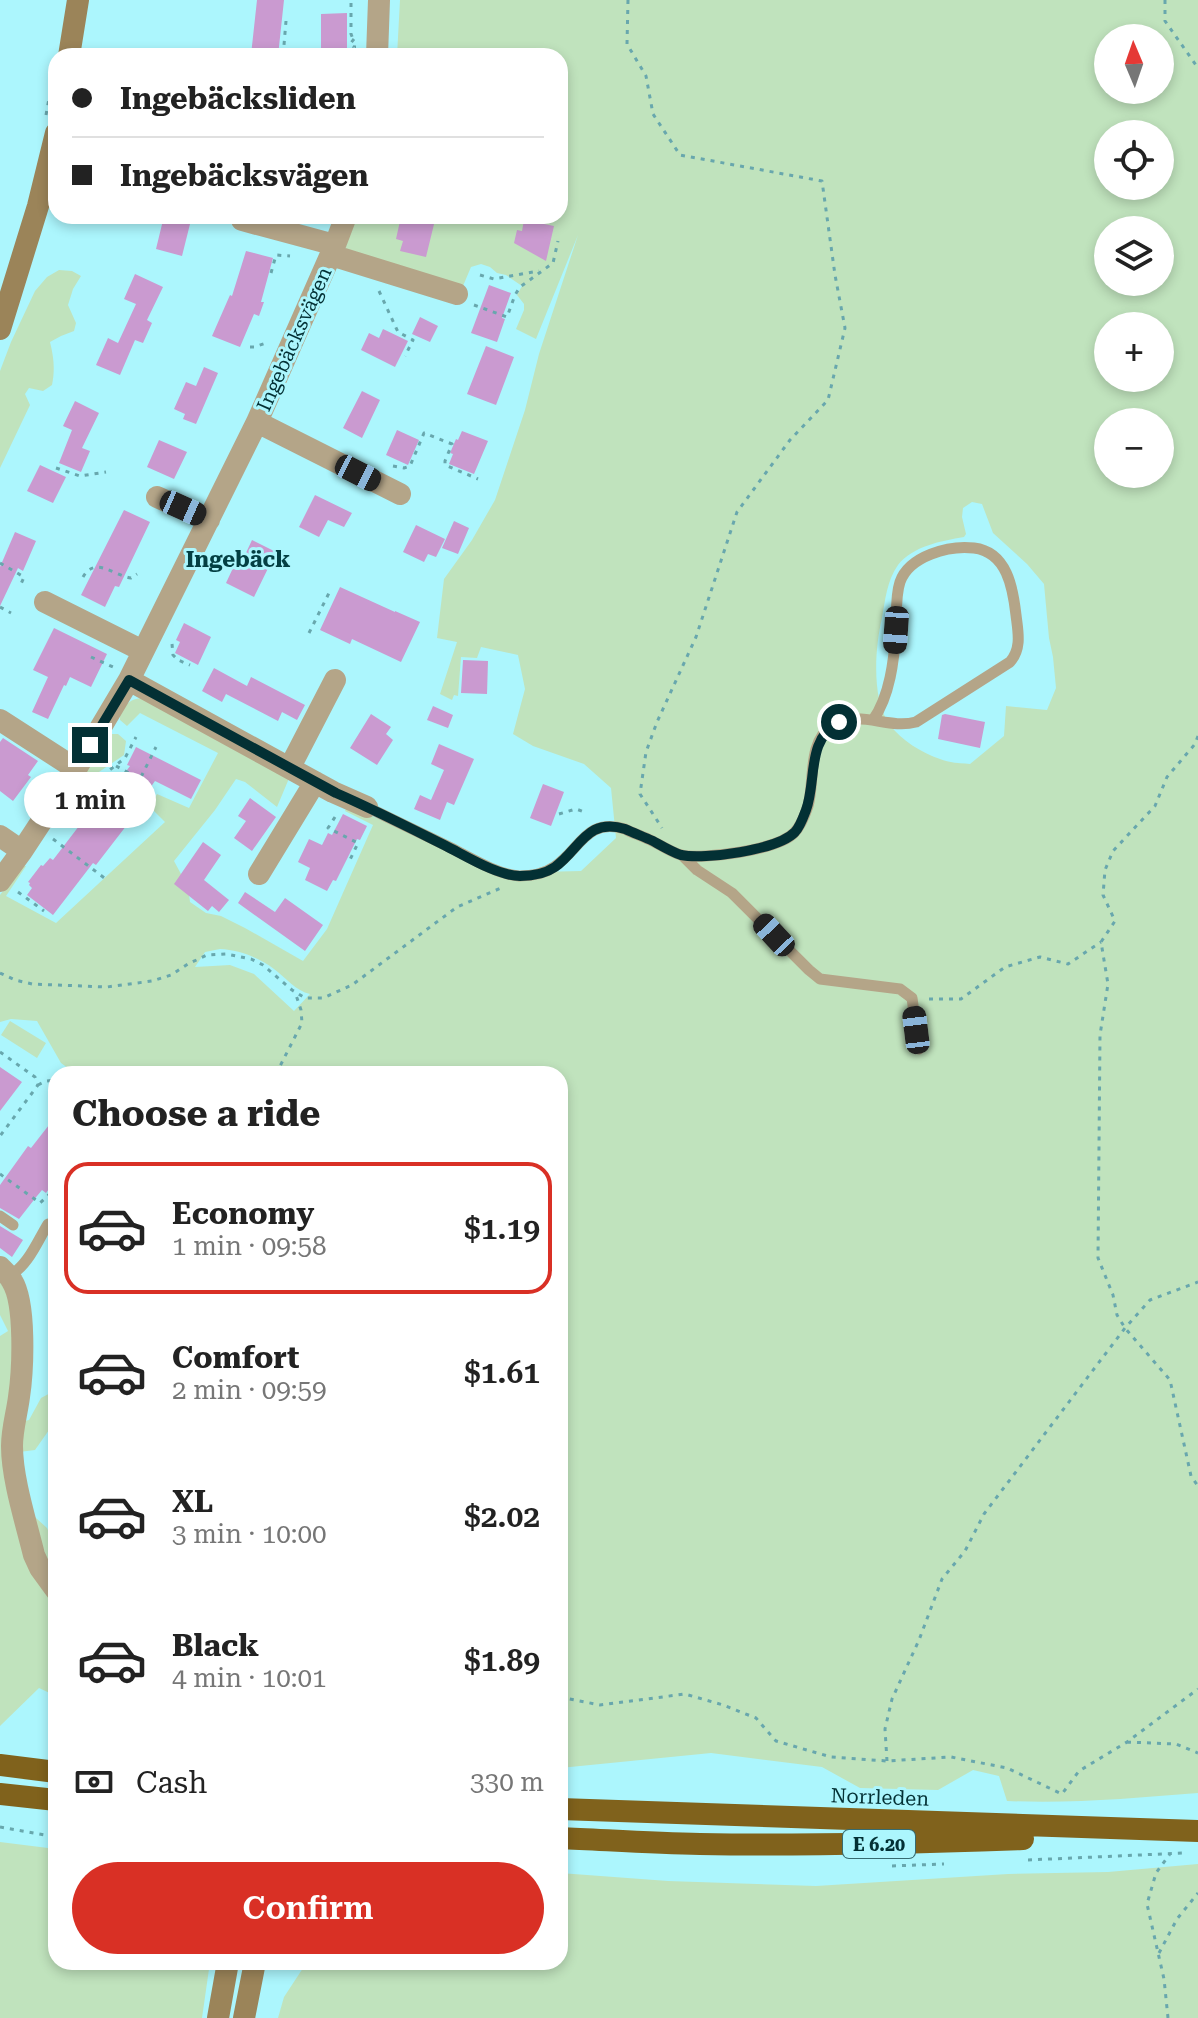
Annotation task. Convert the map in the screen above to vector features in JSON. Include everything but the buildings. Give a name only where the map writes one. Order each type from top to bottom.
[{"type":"highway","points":[[0,1765],[48,1771]]},
{"type":"highway","points":[[0,1794],[48,1799]]},
{"type":"highway","name":"Norrleden","points":[[568,1809],[1198,1831]]},
{"type":"highway","name":"Norrleden","points":[[568,1838],[697,1844],[892,1844],[1198,1831]]},
{"type":"main road","points":[[70,48],[78,0]]},
{"type":"main road","points":[[0,329],[48,165]]},
{"type":"main road","points":[[218,2018],[227,1970]]},
{"type":"main road","points":[[244,2018],[254,1970]]},
{"type":"street","points":[[377,48],[379,0]]},
{"type":"street","name":"Ingebäcksvägen","points":[[254,224],[461,298]]},
{"type":"street","name":"Ingebäcksvägen","points":[[8,886],[22,851],[129,680],[257,422],[343,224]]},
{"type":"street","name":"Ingebäcksvägen","points":[[257,422],[400,494]]},
{"type":"street","points":[[157,497],[209,520]]},
{"type":"street","points":[[45,602],[148,642]]},
{"type":"street","points":[[129,680],[315,782],[367,807]]},
{"type":"street","points":[[290,767],[335,680]]},
{"type":"street","points":[[0,720],[76,769]]},
{"type":"street","points":[[259,874],[315,782]]},
{"type":"street","points":[[0,836],[22,851]]},
{"type":"street","points":[[5,1272],[17,1292],[22,1336],[21,1374],[12,1436],[13,1458],[34,1555],[48,1579]]},
{"type":"lane","points":[[682,855],[730,853],[760,849],[781,842],[794,833],[807,808],[813,764],[825,732],[839,722],[855,717],[873,720],[907,725],[1010,662],[1017,650],[1018,639],[1013,589],[997,560],[982,549],[956,548],[929,555],[901,579],[891,669],[884,698],[873,720]]},
{"type":"lane","points":[[367,807],[493,868],[519,876],[540,874],[552,869],[586,835],[604,826],[625,829],[682,855],[697,870],[732,893],[820,979],[900,989],[907,993],[912,998],[919,1049]]},
{"type":"lane","points":[[0,1216],[13,1225]]},
{"type":"lane","points":[[5,1272],[15,1273],[25,1263],[48,1224]]},
{"type":"path","points":[[628,0],[627,44],[646,76],[653,114],[680,155],[822,181],[845,328],[828,400],[790,440],[737,512],[696,637],[646,752],[640,794],[670,840],[664,847]]},
{"type":"path","points":[[1165,0],[1165,21],[1198,68]]},
{"type":"path","points":[[351,3],[351,34],[358,43],[354,48]]},
{"type":"path","points":[[286,21],[284,45],[288,47]]},
{"type":"path","points":[[461,298],[507,317],[520,287],[553,263],[558,241]]},
{"type":"path","points":[[271,273],[276,255],[293,255],[297,250]]},
{"type":"path","points":[[480,275],[494,279],[542,271]]},
{"type":"path","points":[[378,288],[398,332],[413,340],[405,356]]},
{"type":"path","points":[[393,466],[410,466],[424,433],[452,444],[445,465],[478,479]]},
{"type":"path","points":[[56,468],[80,476],[106,472]]},
{"type":"path","points":[[0,563],[24,577],[21,584]]},
{"type":"path","points":[[83,577],[87,571],[100,566],[125,577],[131,578],[137,574]]},
{"type":"path","points":[[309,633],[330,591]]},
{"type":"path","points":[[0,607],[11,613]]},
{"type":"path","points":[[148,642],[172,641],[173,655],[190,665]]},
{"type":"path","points":[[912,998],[961,999],[1005,967],[1040,957],[1068,964],[1101,942],[1115,921],[1103,895],[1105,870],[1113,851],[1155,806],[1167,777],[1195,744],[1198,736]]},
{"type":"path","points":[[68,819],[97,780],[125,758],[136,737]]},
{"type":"path","points":[[116,766],[140,779],[156,747]]},
{"type":"path","points":[[559,814],[576,809],[587,813]]},
{"type":"path","points":[[335,817],[328,828],[358,843],[348,864]]},
{"type":"path","points":[[47,847],[59,830]]},
{"type":"path","points":[[53,839],[107,880]]},
{"type":"path","points":[[0,973],[32,984],[107,987],[152,981],[171,975],[207,955],[226,954],[263,965],[305,998],[323,998],[352,985],[457,907],[519,880],[519,876]]},
{"type":"path","points":[[8,886],[44,911]]},
{"type":"path","points":[[1101,942],[1108,984],[1100,1035],[1098,1258],[1113,1295],[1117,1315],[1170,1380],[1191,1476],[1198,1486]]},
{"type":"path","points":[[280,1066],[302,1023],[295,992]]},
{"type":"path","points":[[0,1052],[35,1077],[38,1085]]},
{"type":"path","points":[[0,1136],[38,1085],[48,1081]]},
{"type":"path","points":[[0,1174],[40,1203],[48,1196]]},
{"type":"path","points":[[887,1761],[885,1729],[892,1699],[942,1579],[965,1551],[984,1514],[1125,1328],[1150,1300],[1198,1282]]},
{"type":"path","points":[[568,1699],[600,1705],[685,1694],[756,1718],[776,1741],[831,1757],[887,1761],[951,1757],[1007,1768],[1062,1794],[1079,1771],[1127,1742],[1198,1689]]},
{"type":"path","points":[[1127,1742],[1176,1744],[1198,1753]]},
{"type":"path","points":[[0,1827],[48,1836]]},
{"type":"path","points":[[1168,2018],[1164,1979],[1147,1904],[1156,1873],[1170,1854]]},
{"type":"path","points":[[1158,1954],[1177,1919],[1198,1893]]},
{"type":"green space","points":[[400,0],[1198,0],[1198,1793],[1079,1801],[1007,1801],[999,1776],[973,1770],[938,1790],[860,1788],[822,1767],[711,1753],[568,1767],[568,1066],[65,1066],[37,1021],[11,1019],[0,1022],[0,895],[22,866],[26,866],[6,896],[56,923],[165,822],[150,807],[157,794],[189,808],[218,753],[140,713],[127,726],[120,720],[120,713],[135,699],[143,698],[290,776],[277,807],[245,782],[236,779],[174,861],[188,887],[190,902],[206,913],[221,916],[245,928],[303,961],[327,929],[373,825],[345,811],[347,807],[384,821],[493,873],[581,871],[616,838],[611,788],[584,764],[533,746],[513,734],[525,689],[518,655],[481,647],[477,658],[461,657],[458,696],[454,695],[452,700],[440,694],[457,642],[437,638],[444,579],[495,500],[578,235],[536,339],[516,329],[524,310],[524,304],[517,295],[522,286],[481,264],[471,267],[463,286],[345,250],[352,224],[568,224],[568,48],[397,48]],"holes":[[[972,502],[982,504],[993,533],[1044,584],[1056,688],[1047,710],[1006,706],[1004,736],[970,764],[933,756],[912,745],[890,725],[877,688],[876,658],[887,591],[894,571],[904,559],[919,549],[964,537],[963,508]],[[220,949],[261,961],[310,994],[294,1011],[254,974],[230,965],[195,967],[205,952]]]},
{"type":"green space","points":[[59,270],[72,271],[81,276],[68,305],[76,323],[74,331],[50,342],[54,364],[52,385],[43,391],[29,388],[25,394],[30,405],[0,468],[0,371],[35,291],[47,277]]},
{"type":"green space","points":[[118,734],[126,741],[124,755],[96,774],[83,793],[77,795],[72,790],[105,737]]},
{"type":"green space","points":[[10,1021],[46,1043],[37,1058],[1,1035]]},
{"type":"green space","points":[[0,1282],[8,1295],[18,1333],[8,1425],[29,1420],[41,1398],[48,1394],[48,1431],[35,1450],[11,1453],[24,1507],[48,1530],[48,1692],[39,1688],[0,1726],[0,1336],[8,1331],[0,1315]]},
{"type":"green space","points":[[0,1842],[48,1848],[48,1970],[209,1970],[202,2018],[0,2018]]},
{"type":"green space","points":[[1198,1864],[1198,2018],[278,2018],[284,1997],[302,1970],[568,1970],[568,1874],[668,1881],[816,1886],[1008,1874],[1108,1872]]},
{"type":"district","name":"Ingebäck","points":[[238,559]]},
{"type":"route","points":[[90,745],[129,680],[336,793],[493,868],[519,876],[540,874],[552,869],[586,835],[604,826],[625,829],[682,855],[743,852],[781,842],[794,833],[802,821],[811,792],[813,764],[819,742],[828,729],[839,722]]}]
